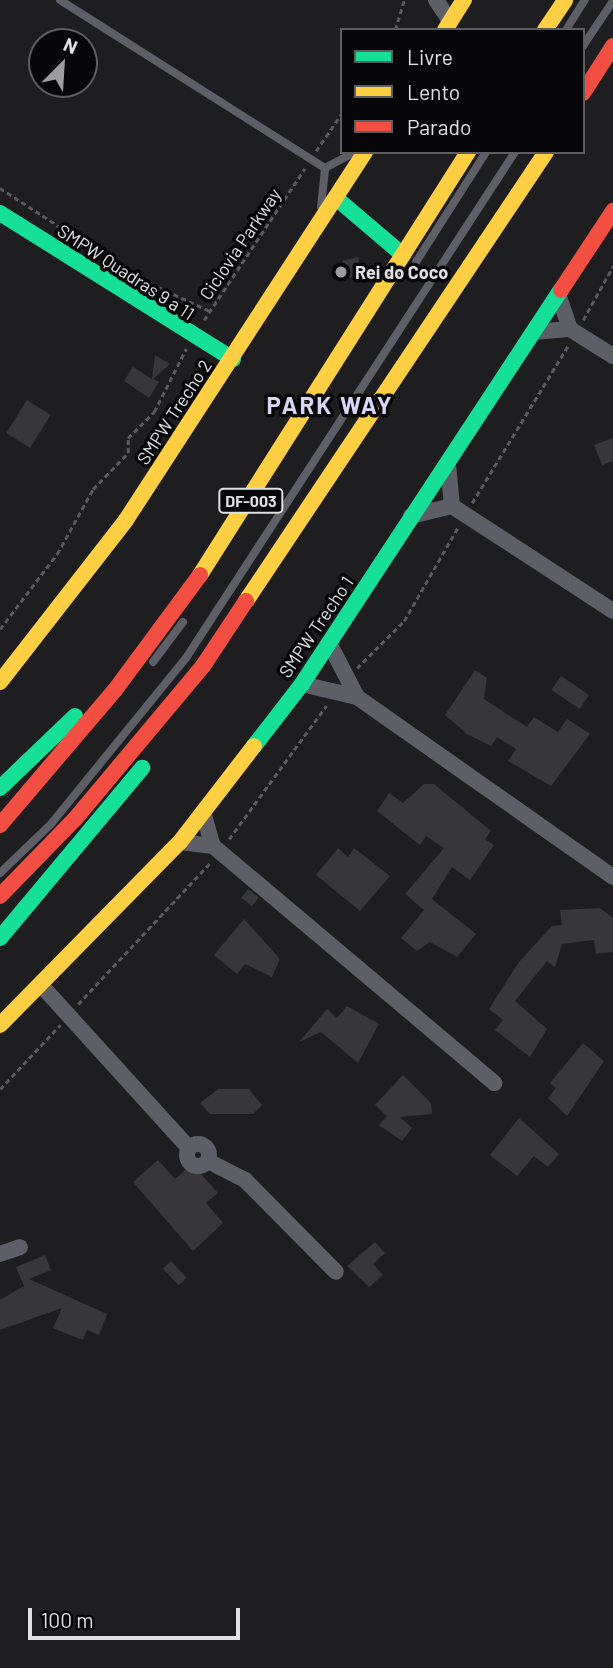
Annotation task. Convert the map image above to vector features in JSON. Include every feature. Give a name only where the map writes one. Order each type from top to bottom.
[{"type":"main road","points":[[447,25],[464,0]]},
{"type":"main road","points":[[546,28],[565,0]]},
{"type":"main road","points":[[585,90],[613,46]]},
{"type":"main road","name":"SMPW Trecho 2","points":[[0,682],[126,520],[364,154]]},
{"type":"main road","name":"DF-003","points":[[0,825],[115,690],[229,537],[467,154]]},
{"type":"main road","name":"DF-003","points":[[0,896],[75,819],[203,666],[545,154]]},
{"type":"main road","points":[[336,198],[403,255]]},
{"type":"main road","name":"SMPW Quadras 9 a 11","points":[[0,213],[192,338],[233,359]]},
{"type":"main road","name":"SMPW Trecho 1","points":[[0,1025],[180,842],[302,684],[613,213]]},
{"type":"main road","points":[[0,938],[153,752],[203,666]]},
{"type":"main road","points":[[0,788],[89,704],[115,690]]},
{"type":"street","points":[[436,0],[447,25]]},
{"type":"street","points":[[558,294],[570,329]]},
{"type":"street","points":[[534,331],[570,329],[613,356]]},
{"type":"street","points":[[448,461],[452,506]]},
{"type":"street","points":[[411,516],[452,506],[613,611]]},
{"type":"street","points":[[329,643],[357,697]]},
{"type":"street","points":[[302,684],[357,697],[613,877]]},
{"type":"street","points":[[202,813],[213,846],[494,1083]]},
{"type":"street","points":[[180,842],[213,846]]},
{"type":"street","points":[[41,985],[189,1149],[204,1145],[208,1161],[246,1180],[336,1272]]},
{"type":"street","points":[[0,1254],[20,1247]]},
{"type":"lane","points":[[60,0],[325,168]]},
{"type":"lane","points":[[567,28],[585,0]]},
{"type":"lane","points":[[585,44],[613,1]]},
{"type":"lane","points":[[325,168],[351,154]]},
{"type":"lane","points":[[409,273],[485,154]]},
{"type":"lane","points":[[0,873],[51,824],[186,659],[513,154]]},
{"type":"lane","points":[[317,227],[325,168]]},
{"type":"lane","points":[[0,835],[169,642],[244,529]]},
{"type":"path","points":[[397,28],[404,0]]},
{"type":"path","name":"Ciclovia Parkway","points":[[0,629],[57,554],[93,489],[128,453],[128,438],[154,412],[192,338],[340,116]]},
{"type":"path","points":[[0,188],[104,256]]},
{"type":"path","points":[[138,278],[210,311]]},
{"type":"building","points":[[358,257],[362,275],[346,278],[342,261]]},
{"type":"building","points":[[155,355],[170,364],[153,379],[159,382],[149,398],[124,381],[133,367],[152,379]]},
{"type":"building","points":[[27,400],[51,415],[30,448],[6,433]]},
{"type":"building","points":[[613,438],[613,461],[602,465],[594,445]]},
{"type":"building","points":[[475,670],[487,678],[484,699],[527,727],[534,717],[558,732],[567,719],[590,734],[551,786],[508,761],[516,749],[497,737],[491,746],[467,734],[445,715]]},
{"type":"building","points":[[561,676],[589,695],[580,709],[551,690]]},
{"type":"building","points":[[424,784],[434,784],[491,831],[485,839],[494,845],[470,880],[452,867],[432,899],[476,934],[457,957],[430,942],[417,951],[401,938],[424,910],[405,894],[444,848],[426,836],[420,845],[377,811],[389,793],[403,803]]},
{"type":"building","points":[[338,848],[348,857],[354,848],[390,876],[360,911],[316,875]]},
{"type":"building","points":[[248,889],[259,898],[252,906],[241,898]]},
{"type":"building","points":[[600,908],[613,918],[613,952],[596,954],[594,940],[562,944],[555,967],[547,961],[515,1001],[547,1029],[530,1057],[495,1030],[503,1020],[489,1009],[519,962],[552,926],[562,925],[560,910]]},
{"type":"building","points":[[244,919],[280,959],[272,977],[245,964],[237,974],[214,955]]},
{"type":"building","points":[[347,1006],[379,1024],[358,1063],[321,1032],[299,1042],[327,1009],[337,1018]]},
{"type":"building","points":[[583,1043],[604,1061],[567,1116],[548,1098],[556,1088],[550,1083]]},
{"type":"building","points":[[403,1075],[431,1103],[432,1114],[400,1117],[412,1128],[402,1141],[379,1125],[387,1116],[375,1105]]},
{"type":"building","points":[[218,1089],[249,1089],[262,1105],[253,1114],[210,1114],[200,1103]]},
{"type":"building","points":[[519,1118],[559,1154],[548,1167],[534,1156],[517,1176],[490,1155]]},
{"type":"building","points":[[158,1160],[175,1179],[192,1164],[218,1193],[206,1203],[223,1223],[193,1251],[133,1182]]},
{"type":"building","points":[[375,1242],[385,1253],[373,1264],[383,1275],[369,1287],[347,1266]]},
{"type":"building","points":[[45,1255],[51,1270],[29,1279],[107,1314],[99,1335],[87,1330],[83,1340],[53,1328],[62,1308],[0,1330],[0,1300],[24,1286],[16,1267]]},
{"type":"building","points":[[171,1261],[187,1278],[179,1285],[163,1269]]},
{"type":"traffic: fast","points":[[336,198],[403,255]]},
{"type":"traffic: fast","points":[[0,213],[233,359]]},
{"type":"traffic: fast","points":[[254,746],[302,684],[561,290]]},
{"type":"traffic: fast","points":[[0,788],[75,716]]},
{"type":"traffic: fast","points":[[0,938],[142,768]]},
{"type":"traffic: slow","points":[[446,28],[464,0]]},
{"type":"traffic: slow","points":[[546,28],[565,0]]},
{"type":"traffic: slow","points":[[0,682],[126,520],[364,154]]},
{"type":"traffic: slow","points":[[200,575],[467,154]]},
{"type":"traffic: slow","points":[[246,601],[545,154]]},
{"type":"traffic: slow","points":[[0,1025],[180,842],[254,746]]},
{"type":"traffic: jam","points":[[585,90],[613,46]]},
{"type":"traffic: jam","points":[[561,290],[613,211]]},
{"type":"traffic: jam","points":[[0,825],[115,690],[200,575]]},
{"type":"traffic: jam","points":[[0,896],[75,819],[203,666],[246,601]]},
{"type":"place","name":"Rei do Coco","points":[[341,272]]},
{"type":"district","name":"PARK WAY","points":[[330,405]]}]
